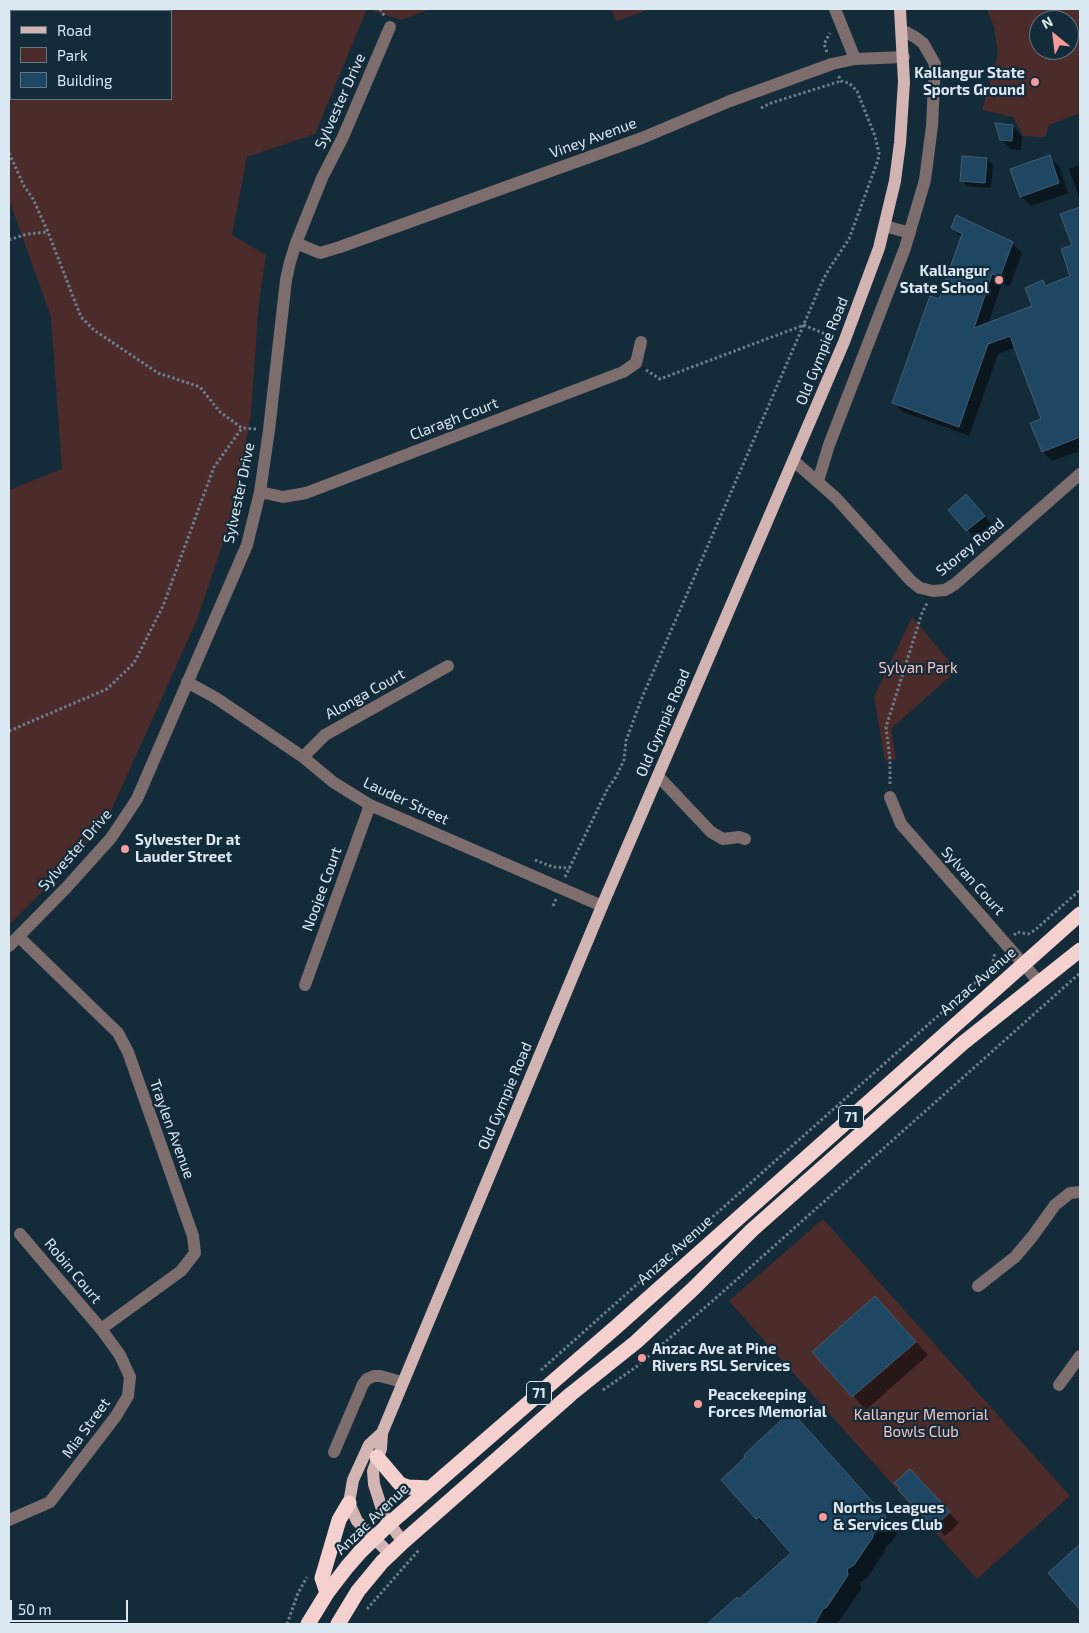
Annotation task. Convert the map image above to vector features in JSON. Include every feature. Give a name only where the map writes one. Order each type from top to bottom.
[{"type":"highway","name":"Anzac Avenue","points":[[308,1624],[327,1593],[356,1557],[389,1524],[616,1327],[1080,914]]},
{"type":"highway","name":"71","points":[[338,1624],[358,1592],[402,1542],[570,1394],[636,1342],[752,1230],[963,1043],[1080,950]]},
{"type":"highway","points":[[679,1270],[694,1288]]},
{"type":"highway","points":[[377,1457],[400,1484],[408,1487],[430,1488]]},
{"type":"highway","points":[[327,1593],[322,1578],[339,1520],[349,1503]]},
{"type":"main road","name":"Old Gympie Road","points":[[402,1542],[389,1524],[378,1499],[374,1484],[373,1471],[380,1449],[382,1433],[602,906],[794,461],[868,279],[885,226],[898,163],[904,90],[904,57],[900,9]]},
{"type":"main road","name":"Old Gympie Road","points":[[349,1503],[354,1480],[369,1444],[382,1433]]},
{"type":"main road","points":[[349,1503],[357,1521],[390,1554]]},
{"type":"street","points":[[835,9],[855,59]]},
{"type":"street","name":"Sylvester Drive","points":[[9,946],[111,838],[137,799],[247,545],[260,492],[286,280],[296,243],[322,178],[343,137],[390,28]]},
{"type":"street","points":[[818,481],[828,445],[882,310],[910,233],[925,180],[932,126],[934,64],[923,43],[902,30]]},
{"type":"street","name":"Viney Avenue","points":[[296,243],[320,252],[340,248],[642,138],[730,101],[832,64],[855,59],[904,57]]},
{"type":"street","points":[[885,226],[910,233]]},
{"type":"street","points":[[636,363],[641,342]]},
{"type":"street","name":"Claragh Court","points":[[260,492],[283,497],[306,493],[623,372],[636,363]]},
{"type":"street","name":"Storey Road","points":[[794,461],[818,481],[848,511],[911,581],[920,588],[933,592],[945,590],[955,584],[1080,474]]},
{"type":"street","name":"Alonga Court","points":[[303,757],[325,735],[448,666]]},
{"type":"street","name":"Lauder Street","points":[[187,682],[216,698],[303,757],[333,782],[370,805],[602,906]]},
{"type":"street","points":[[658,776],[711,832],[723,839],[739,837],[745,839]]},
{"type":"street","name":"Sylvan Court","points":[[890,797],[901,824],[1040,982]]},
{"type":"street","name":"Noojee Court","points":[[305,985],[370,805]]},
{"type":"street","name":"Traylen Avenue","points":[[19,937],[118,1033],[128,1052],[194,1236],[195,1253],[181,1271],[101,1329]]},
{"type":"street","points":[[978,1286],[1015,1257],[1032,1237],[1054,1205],[1070,1194],[1080,1192]]},
{"type":"street","name":"Robin Court","points":[[20,1234],[101,1329]]},
{"type":"street","name":"Mia Street","points":[[9,1520],[50,1502],[110,1423],[128,1396],[130,1377],[120,1355],[101,1329]]},
{"type":"street","points":[[1059,1385],[1080,1356]]},
{"type":"street","points":[[334,1452],[363,1384],[367,1379],[380,1376],[402,1382]]},
{"type":"path","points":[[828,24],[830,32],[824,44],[841,81]]},
{"type":"path","points":[[553,906],[608,788],[624,760],[626,741],[641,700],[828,269],[849,239],[878,160],[879,153],[875,136],[857,92],[849,83],[841,81],[771,103],[761,108]]},
{"type":"path","points":[[9,153],[48,232],[81,317],[94,330],[158,374],[200,387],[220,412],[242,428],[269,430]]},
{"type":"path","points":[[9,240],[27,234],[48,232]]},
{"type":"path","points":[[636,363],[660,379],[804,324],[844,342]]},
{"type":"path","points":[[9,731],[107,689],[134,663],[163,606],[214,467],[242,428]]},
{"type":"path","points":[[890,797],[890,760],[886,728],[922,613],[933,592]]},
{"type":"path","points":[[527,857],[552,867],[570,868]]},
{"type":"path","points":[[538,1372],[986,973],[992,965],[995,952],[1006,942],[1018,932],[1028,934],[1035,930],[1080,890]]},
{"type":"path","points":[[596,1394],[636,1368],[1080,973]]},
{"type":"path","points":[[361,1615],[423,1546]]},
{"type":"path","points":[[287,1624],[308,1570]]},
{"type":"green space","points":[[9,9],[367,9],[315,134],[247,157],[232,235],[266,255],[259,301],[251,414],[233,514],[196,622],[111,811],[68,866],[9,925],[9,490],[62,469],[51,317],[9,200]]},
{"type":"green space","points":[[367,9],[430,9],[401,20]]},
{"type":"green space","points":[[611,9],[650,9],[617,21]]},
{"type":"green space","name":"Kallangur State Sports Ground","points":[[990,9],[1080,9],[1080,113],[1049,125],[1045,137],[1023,136],[1013,117],[982,110],[998,54],[994,27],[987,10]]},
{"type":"green space","name":"Sylvan Park","points":[[912,617],[957,670],[891,729],[896,759],[885,761],[874,697]]},
{"type":"green space","name":"Kallangur Memorial Bowls Club","points":[[823,1219],[1070,1496],[977,1579],[729,1301]]},
{"type":"building","points":[[995,123],[1013,125],[1012,141],[1000,140]]},
{"type":"building","points":[[1050,155],[1059,183],[1020,197],[1010,169]]},
{"type":"building","points":[[962,156],[987,158],[985,183],[960,181]]},
{"type":"building","points":[[1080,207],[1080,437],[1042,452],[1030,423],[1041,419],[1010,336],[988,344],[959,427],[892,403],[930,296],[939,299],[962,234],[951,228],[956,215],[1013,242],[1000,277],[992,274],[974,328],[1032,306],[1025,288],[1043,280],[1045,286],[1070,276],[1061,249],[1072,245],[1060,214]]},
{"type":"building","points":[[966,494],[985,516],[966,531],[948,510]]},
{"type":"building","points":[[875,1296],[916,1342],[852,1397],[812,1352]]},
{"type":"building","name":"Norths Leagues & Services Club","points":[[791,1411],[886,1517],[882,1526],[873,1534],[873,1537],[854,1565],[847,1569],[848,1575],[827,1607],[823,1609],[815,1624],[707,1624],[737,1597],[739,1599],[791,1553],[759,1517],[756,1519],[721,1480],[745,1457],[744,1455]]},
{"type":"building","points":[[910,1469],[950,1512],[934,1527],[898,1490],[900,1488],[894,1483]]},
{"type":"building","points":[[1080,1544],[1080,1610],[1048,1573]]},
{"type":"place","name":"Kallangur State Sports Ground","points":[[1035,82]]},
{"type":"place","name":"Kallangur State School","points":[[999,280]]},
{"type":"place","name":"Sylvester Dr at Lauder Street","points":[[125,849]]},
{"type":"place","name":"Anzac Ave at Pine Rivers RSL Services","points":[[642,1358]]},
{"type":"place","name":"Peacekeeping Forces Memorial","points":[[698,1404]]},
{"type":"place","name":"Norths Leagues & Services Club","points":[[823,1517]]}]
